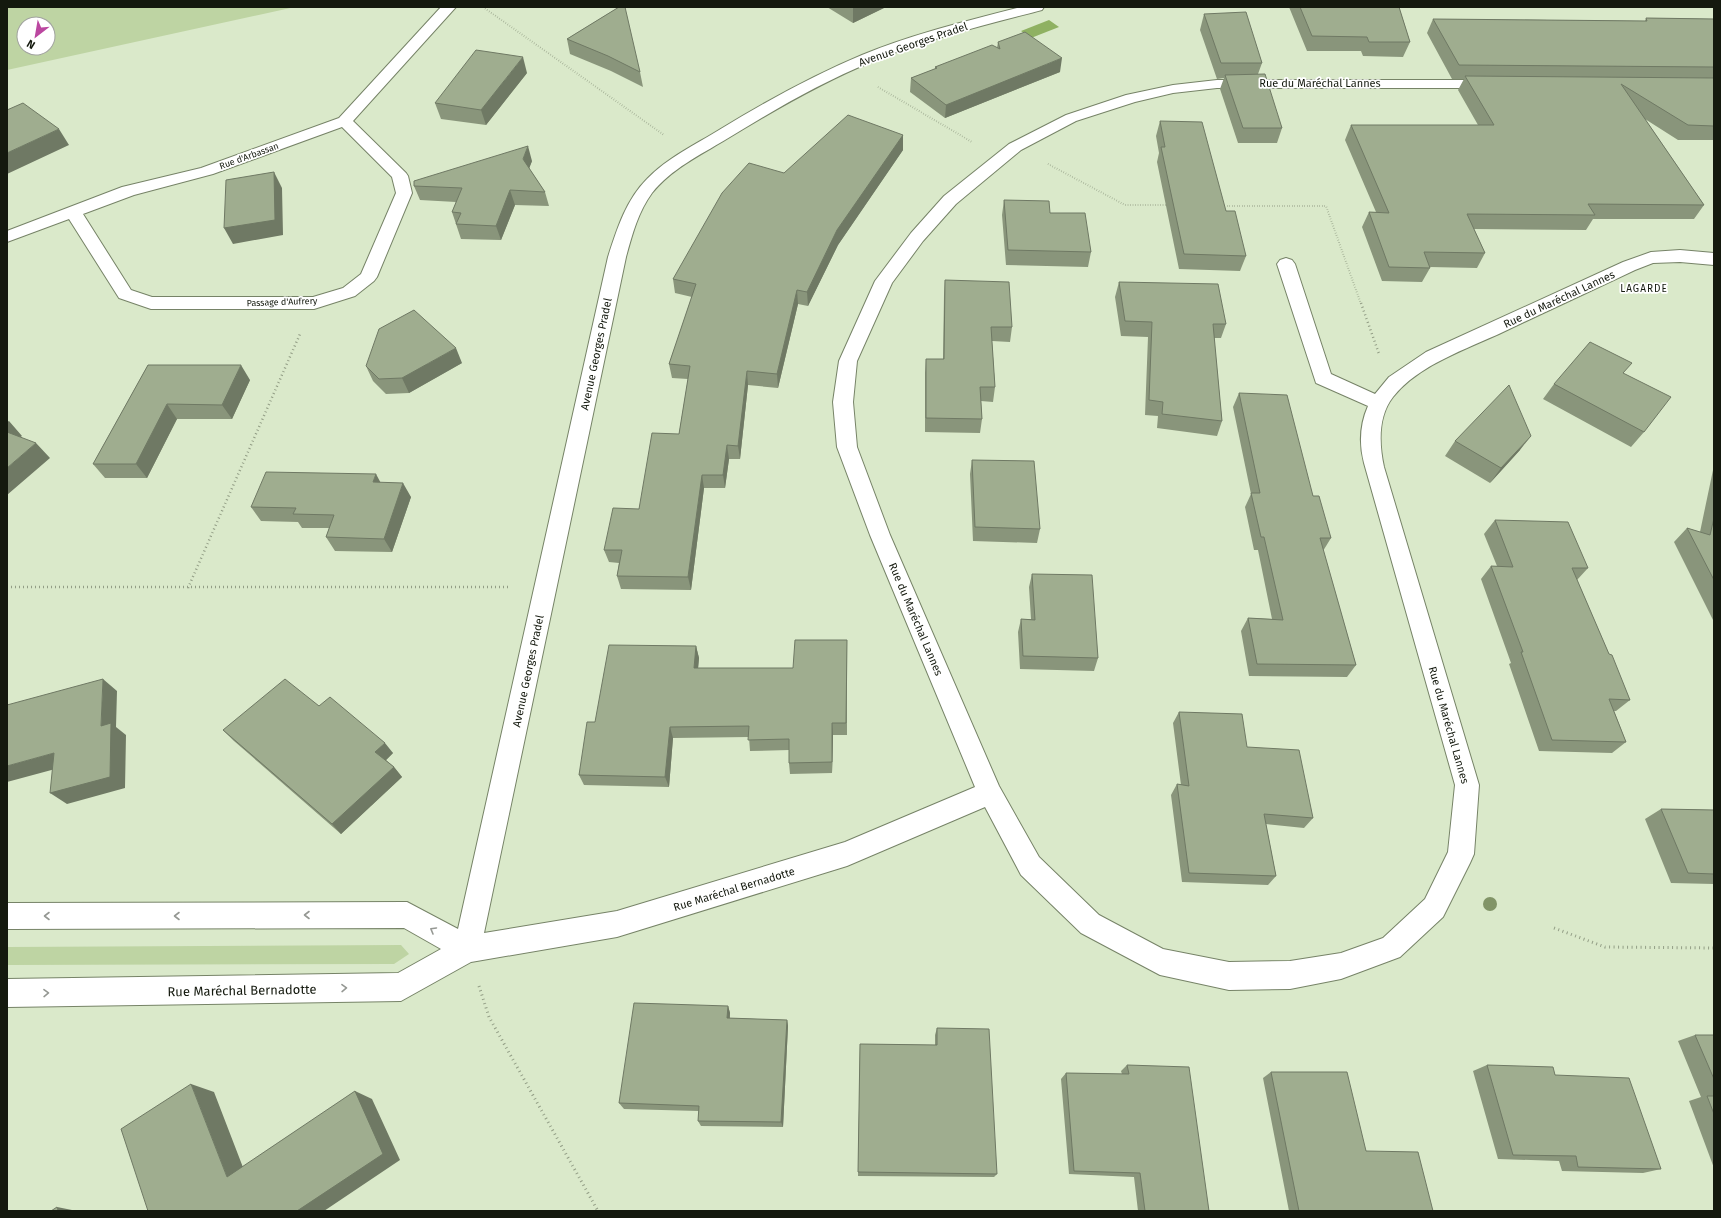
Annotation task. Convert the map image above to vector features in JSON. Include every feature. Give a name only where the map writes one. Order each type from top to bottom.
[{"type":"street","name":"Rue d'Arbassan","points":[[7,237],[128,191],[207,171],[344,121],[449,7]]},
{"type":"street","name":"Avenue Georges Pradel","points":[[467,949],[547,587],[617,257],[624,232],[635,206],[648,187],[691,154],[800,88],[892,48],[964,26],[1037,7]]},
{"type":"street","name":"Rue du Maréchal Lannes","points":[[1508,85],[1280,83],[1217,84],[1173,89],[1130,98],[1071,118],[1008,153],[950,200],[917,237],[884,281],[848,361],[843,402],[847,447],[880,535],[990,793],[1030,866],[1090,924],[1160,962],[1229,976],[1290,975],[1341,966],[1391,948],[1434,908],[1461,854],[1467,785],[1376,473],[1371,447],[1371,424],[1378,403],[1390,387],[1406,373],[1433,357],[1622,270],[1651,258],[1680,256],[1714,259]]},
{"type":"street","name":"Passage d'Aufrery","points":[[73,212],[125,294],[150,303],[314,303],[349,292],[368,276],[404,193],[400,176],[344,121]]},
{"type":"street","points":[[1286,264],[1323,378],[1378,403]]},
{"type":"street","name":"Rue Maréchal Bernadotte","points":[[7,993],[401,987],[467,949],[617,924],[847,854],[990,793]]},
{"type":"street","points":[[7,916],[407,915],[467,949]]},
{"type":"path","points":[[483,7],[691,154]]},
{"type":"path","points":[[844,68],[1008,153],[1125,205],[1171,205]]},
{"type":"path","points":[[1218,206],[1326,206],[1379,354],[1406,373]]},
{"type":"path","points":[[188,588],[314,303]]},
{"type":"path","points":[[7,587],[547,587]]},
{"type":"path","points":[[1554,928],[1605,947],[1714,948]]},
{"type":"path","points":[[467,949],[489,1017],[598,1211]]},
{"type":"shaded area","points":[[7,7],[295,7],[7,70]]},
{"type":"shaded area","points":[[1049,20],[1059,27],[1031,38],[1021,31]]},
{"type":"shaded area","points":[[401,945],[409,954],[394,964],[7,965],[7,947]]},
{"type":"building","points":[[619,7],[625,7],[640,72],[608,56],[567,39]]},
{"type":"building","points":[[1300,7],[1399,7],[1410,42],[1369,42],[1367,37],[1312,36]]},
{"type":"building","points":[[1246,12],[1262,63],[1221,63],[1204,14]]},
{"type":"building","points":[[1646,18],[1714,19],[1714,67],[1459,65],[1433,19],[1647,21]]},
{"type":"building","points":[[1025,32],[1062,58],[946,105],[911,78],[992,45],[1000,49],[998,42]]},
{"type":"building","points":[[476,50],[523,57],[481,110],[435,103]]},
{"type":"building","points":[[1265,74],[1282,128],[1243,128],[1225,75]]},
{"type":"building","points":[[1465,76],[1714,78],[1714,126],[1688,125],[1621,84],[1704,205],[1588,204],[1595,215],[1467,214],[1485,253],[1424,252],[1430,268],[1389,267],[1369,212],[1389,213],[1351,125],[1494,125]]},
{"type":"building","points":[[23,103],[59,129],[7,153],[7,110]]},
{"type":"building","points":[[848,115],[903,135],[837,230],[807,292],[797,290],[777,374],[747,371],[738,446],[727,445],[723,475],[702,475],[688,577],[617,576],[622,550],[604,550],[613,508],[639,509],[652,433],[679,434],[690,366],[669,364],[696,284],[673,279],[722,193],[749,163],[784,173]]},
{"type":"building","points":[[1160,121],[1202,122],[1226,211],[1235,211],[1246,256],[1184,254],[1161,147],[1165,147]]},
{"type":"building","points":[[528,146],[523,159],[545,192],[510,190],[496,226],[456,224],[461,213],[452,212],[462,188],[414,186],[414,181]]},
{"type":"building","points":[[274,172],[275,220],[224,228],[226,180]]},
{"type":"building","points":[[1004,200],[1049,201],[1050,213],[1085,213],[1091,252],[1008,250]]},
{"type":"building","points":[[945,280],[1009,282],[1012,327],[991,327],[995,387],[980,387],[982,419],[926,418],[926,359],[944,359]]},
{"type":"building","points":[[1119,282],[1218,284],[1226,324],[1213,324],[1222,421],[1162,414],[1163,402],[1149,400],[1152,322],[1125,321]]},
{"type":"building","points":[[414,310],[456,348],[402,378],[379,379],[366,366],[379,329]]},
{"type":"building","points":[[1590,342],[1632,363],[1623,373],[1671,397],[1644,432],[1554,384]]},
{"type":"building","points":[[148,365],[241,365],[222,405],[167,404],[136,464],[93,464]]},
{"type":"building","points":[[1509,385],[1531,436],[1501,468],[1455,441]]},
{"type":"building","points":[[1239,393],[1287,395],[1313,496],[1319,496],[1331,538],[1320,538],[1356,665],[1257,664],[1248,618],[1283,620],[1264,537],[1261,537],[1251,493],[1260,493]]},
{"type":"building","points":[[7,432],[36,443],[7,468]]},
{"type":"building","points":[[972,460],[1034,461],[1040,529],[975,527]]},
{"type":"building","points":[[266,472],[376,474],[373,482],[403,483],[384,539],[326,537],[334,515],[293,514],[296,508],[251,507]]},
{"type":"building","points":[[1714,518],[1714,580],[1687,528],[1710,535]]},
{"type":"building","points":[[1495,520],[1568,522],[1588,568],[1572,568],[1609,654],[1612,655],[1630,700],[1609,699],[1626,742],[1552,740],[1521,652],[1523,652],[1491,566],[1513,567]]},
{"type":"building","points":[[1032,574],[1092,575],[1098,658],[1023,656],[1021,619],[1035,620]]},
{"type":"building","points":[[795,640],[847,640],[846,723],[832,723],[832,762],[789,763],[789,739],[748,740],[749,726],[670,727],[665,777],[579,775],[587,722],[595,722],[609,645],[696,646],[694,668],[793,668]]},
{"type":"building","points":[[103,679],[101,726],[111,723],[110,777],[50,793],[54,753],[7,766],[7,705]]},
{"type":"building","points":[[285,679],[319,706],[330,697],[385,743],[375,752],[394,767],[332,824],[223,730]]},
{"type":"building","points":[[1179,712],[1242,714],[1247,747],[1299,750],[1313,818],[1264,814],[1276,876],[1189,873],[1177,784],[1189,786]]},
{"type":"building","points":[[1661,809],[1714,810],[1714,874],[1688,873]]},
{"type":"building","points":[[634,1003],[728,1006],[727,1018],[787,1020],[781,1122],[698,1121],[699,1106],[619,1103]]},
{"type":"building","points":[[937,1028],[989,1029],[997,1174],[858,1172],[860,1044],[937,1045]]},
{"type":"building","points":[[1695,1035],[1714,1035],[1714,1079]]},
{"type":"building","points":[[1127,1065],[1189,1067],[1209,1211],[1145,1211],[1140,1173],[1074,1171],[1066,1073],[1129,1074]]},
{"type":"building","points":[[1487,1065],[1553,1067],[1555,1075],[1629,1078],[1661,1169],[1578,1167],[1576,1156],[1513,1155]]},
{"type":"building","points":[[1271,1072],[1347,1072],[1366,1151],[1418,1152],[1433,1211],[1299,1211]]},
{"type":"building","points":[[191,1084],[227,1177],[355,1091],[383,1154],[297,1211],[148,1211],[121,1129]]},
{"type":"building","points":[[1707,1096],[1714,1096],[1714,1114]]},
{"type":"building","points":[[57,1207],[58,1211],[51,1211]]},
{"type":"district","name":"LAGARDE","points":[[1644,288]]}]
